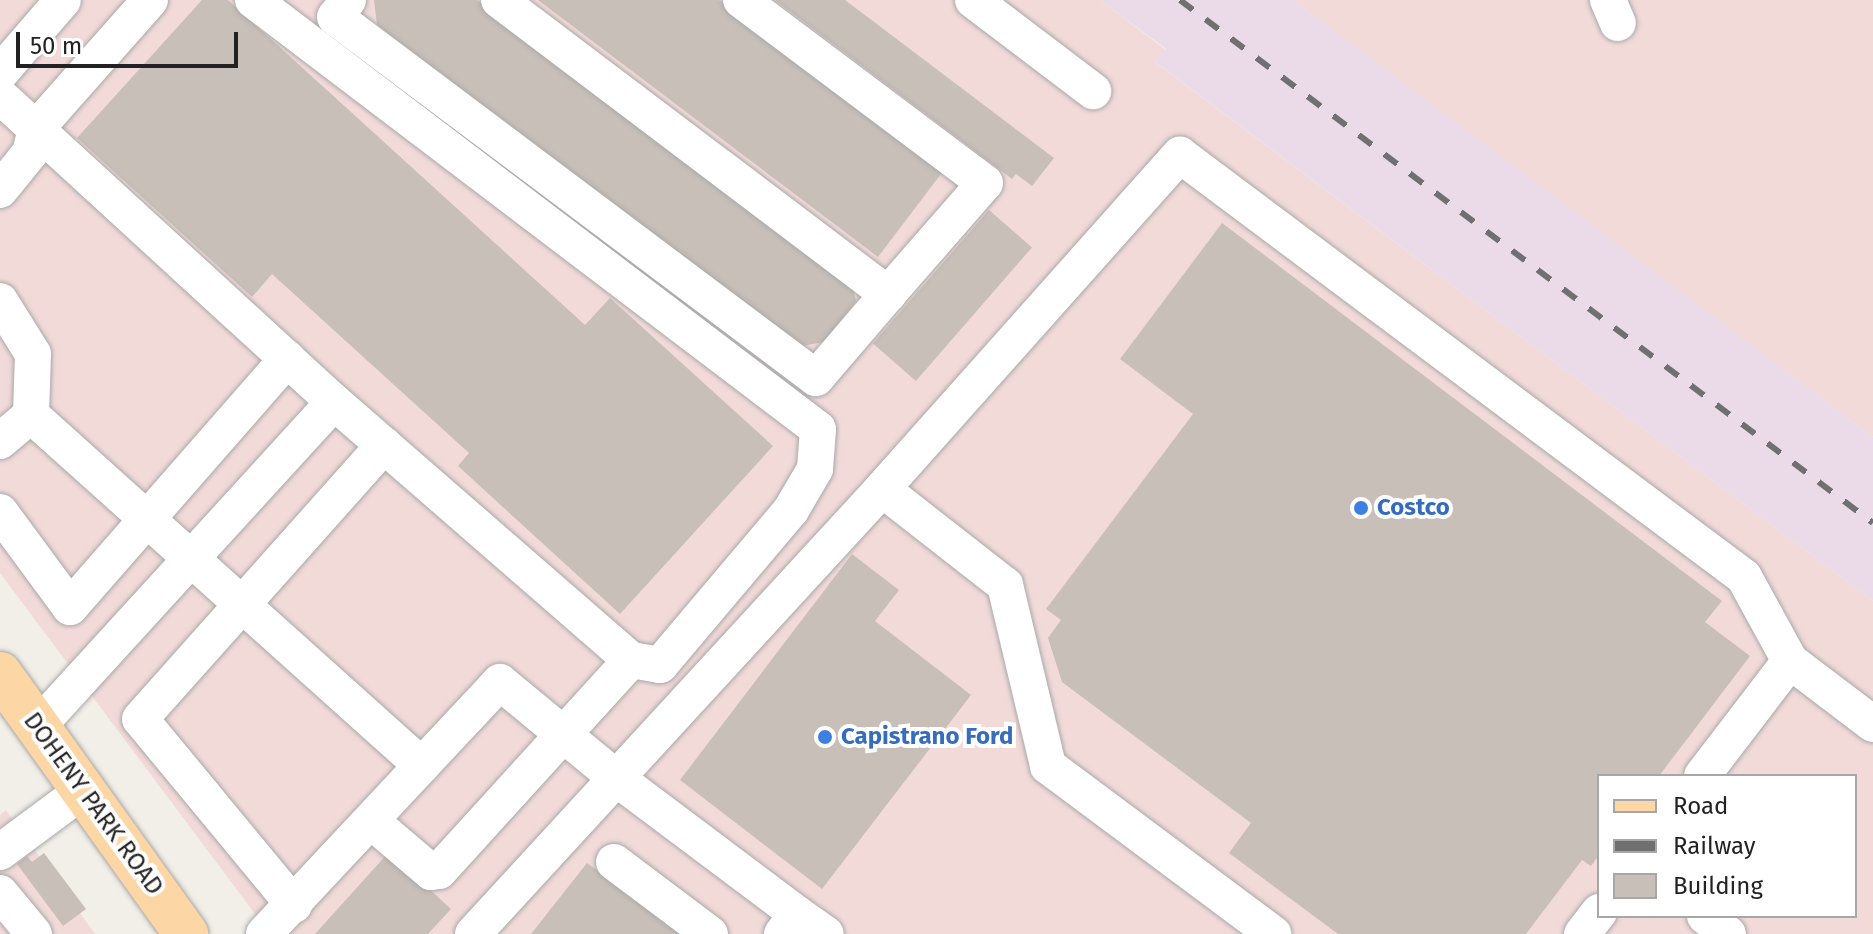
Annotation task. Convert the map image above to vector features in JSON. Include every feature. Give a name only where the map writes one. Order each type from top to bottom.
[{"type":"main road","name":"DOHENY PARK ROAD","points":[[0,674],[186,934]]},
{"type":"street","points":[[0,73],[63,0]]},
{"type":"street","points":[[0,190],[30,153],[36,129],[150,0]]},
{"type":"street","points":[[0,96],[334,402],[631,660],[660,665],[791,510],[815,469],[818,429],[253,0]]},
{"type":"street","points":[[348,0],[335,17],[816,378],[985,183],[741,0]]},
{"type":"street","points":[[499,0],[888,294]]},
{"type":"street","points":[[973,0],[1093,91]]},
{"type":"street","points":[[473,934],[882,489],[1180,155],[1744,577],[1790,661],[1873,724]]},
{"type":"street","points":[[0,301],[33,354],[31,415],[0,441]]},
{"type":"street","points":[[0,512],[70,607],[287,359]]},
{"type":"street","points":[[37,727],[334,402]]},
{"type":"street","points":[[31,415],[422,766]]},
{"type":"street","points":[[294,905],[140,719],[240,602],[384,445]]},
{"type":"street","points":[[882,489],[1005,585],[1048,766],[1273,934]]},
{"type":"street","points":[[371,821],[431,872],[439,871],[631,660]]},
{"type":"street","points":[[1704,774],[1790,661]]},
{"type":"street","points":[[264,934],[500,682],[802,927]]},
{"type":"street","points":[[0,852],[82,791]]},
{"type":"street","points":[[614,862],[710,934]]},
{"type":"street","points":[[0,893],[34,934]]},
{"type":"street","points":[[1582,934],[1597,915]]},
{"type":"street","points":[[1708,918],[1728,934]]},
{"type":"shaded area","points":[[0,0],[1100,0],[1166,50],[1155,62],[1873,601],[1873,934],[270,934],[0,573]]},
{"type":"shaded area","points":[[1100,0],[1293,0],[1873,437],[1873,601],[1154,61],[1166,49]]},
{"type":"shaded area","points":[[1293,0],[1873,0],[1873,437],[1502,159]]},
{"type":"shaded area","points":[[6,810],[95,934],[0,934],[0,815]]},
{"type":"building","points":[[202,0],[228,0],[585,325],[610,298],[773,446],[620,614],[458,466],[469,453],[272,274],[252,297],[77,138]]},
{"type":"building","points":[[374,0],[477,0],[851,281],[856,301],[824,342],[802,346],[377,25]]},
{"type":"building","points":[[538,0],[719,0],[944,170],[878,257]]},
{"type":"building","points":[[775,0],[845,0],[1054,158],[1032,186],[1016,174],[1012,179]]},
{"type":"building","points":[[989,210],[1032,247],[916,381],[873,344]]},
{"type":"building","name":"Costco","points":[[1222,223],[1722,601],[1705,622],[1750,656],[1661,774],[1597,774],[1597,858],[1591,866],[1582,860],[1526,934],[1338,934],[1229,853],[1251,823],[1062,682],[1048,638],[1061,620],[1046,609],[1193,414],[1120,359]]},
{"type":"building","name":"Capistrano Ford","points":[[852,554],[899,590],[875,621],[971,695],[822,889],[680,780]]},
{"type":"building","points":[[389,852],[451,909],[428,934],[315,934]]},
{"type":"building","points":[[44,853],[86,909],[63,926],[17,864],[27,856],[32,862]]},
{"type":"building","points":[[587,863],[684,934],[531,934]]},
{"type":"railway","points":[[1180,0],[1873,523]]},
{"type":"place","name":"Costco","points":[[1361,508]]},
{"type":"place","name":"Capistrano Ford","points":[[825,737]]}]
